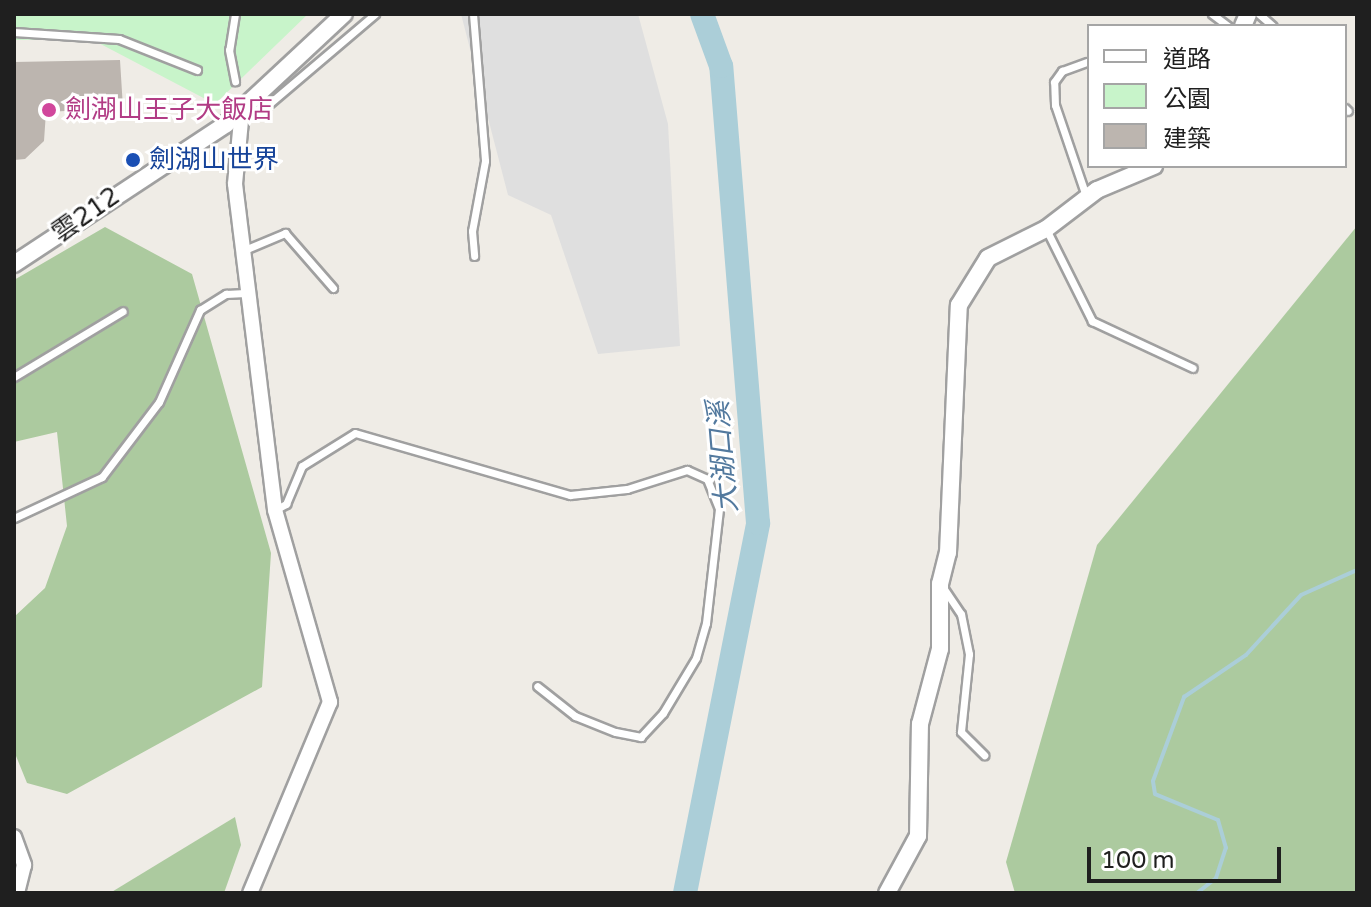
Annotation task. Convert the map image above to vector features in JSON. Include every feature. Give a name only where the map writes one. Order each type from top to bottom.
[{"type":"street","name":"雲212","points":[[14,264],[242,110],[344,14]]},
{"type":"street","points":[[242,110],[235,184],[240,251],[275,510],[330,702],[250,893]]},
{"type":"street","points":[[887,893],[918,836],[920,724],[940,649],[940,584],[948,553],[959,305],[988,258],[1046,229],[1086,198],[1149,168]]},
{"type":"street","points":[[14,837],[24,865],[17,893]]},
{"type":"lane","points":[[235,14],[229,50],[235,81]]},
{"type":"lane","points":[[242,110],[263,109],[375,14]]},
{"type":"lane","points":[[473,14],[485,161],[472,231],[474,256]]},
{"type":"lane","points":[[14,32],[119,39],[197,70]]},
{"type":"lane","points":[[1086,198],[1055,105],[1054,82],[1062,71],[1087,62]]},
{"type":"lane","points":[[1046,229],[1092,321],[1193,368]]},
{"type":"lane","points":[[240,251],[285,233],[333,288]]},
{"type":"lane","points":[[14,518],[102,477],[159,402],[200,310],[226,294],[245,293]]},
{"type":"lane","points":[[14,377],[123,311]]},
{"type":"lane","points":[[275,510],[286,504],[302,466],[355,433],[570,495],[627,489],[687,470],[707,479],[719,509],[706,623],[696,658],[663,713],[641,737],[615,732],[575,716],[537,686]]},
{"type":"lane","points":[[940,584],[961,614],[969,654],[961,732],[984,755]]},
{"type":"green space","points":[[14,14],[308,14],[215,104],[91,39],[14,40]]},
{"type":"green space","points":[[1357,226],[1357,893],[1015,893],[1006,862],[1097,545]]},
{"type":"green space","points":[[105,227],[192,274],[271,553],[262,687],[67,794],[27,783],[14,751],[14,617],[45,588],[67,526],[57,432],[14,442],[14,280]]},
{"type":"green space","points":[[235,817],[241,845],[224,893],[110,893]]},
{"type":"shaded area","points":[[461,14],[638,14],[668,124],[680,346],[598,354],[551,215],[508,195]]},
{"type":"building","name":"劍湖山王子大飯店","points":[[120,60],[123,108],[46,112],[44,141],[25,159],[14,160],[14,62]]},
{"type":"waterway","name":"大湖口溪","points":[[685,893],[758,523],[721,66],[702,14]]},
{"type":"waterway","points":[[1197,893],[1216,878],[1226,848],[1218,820],[1155,794],[1153,781],[1184,697],[1246,655],[1301,595],[1357,570]]},
{"type":"place","name":"劍湖山王子大飯店","points":[[49,110]]},
{"type":"place","name":"劍湖山世界","points":[[133,160]]}]
